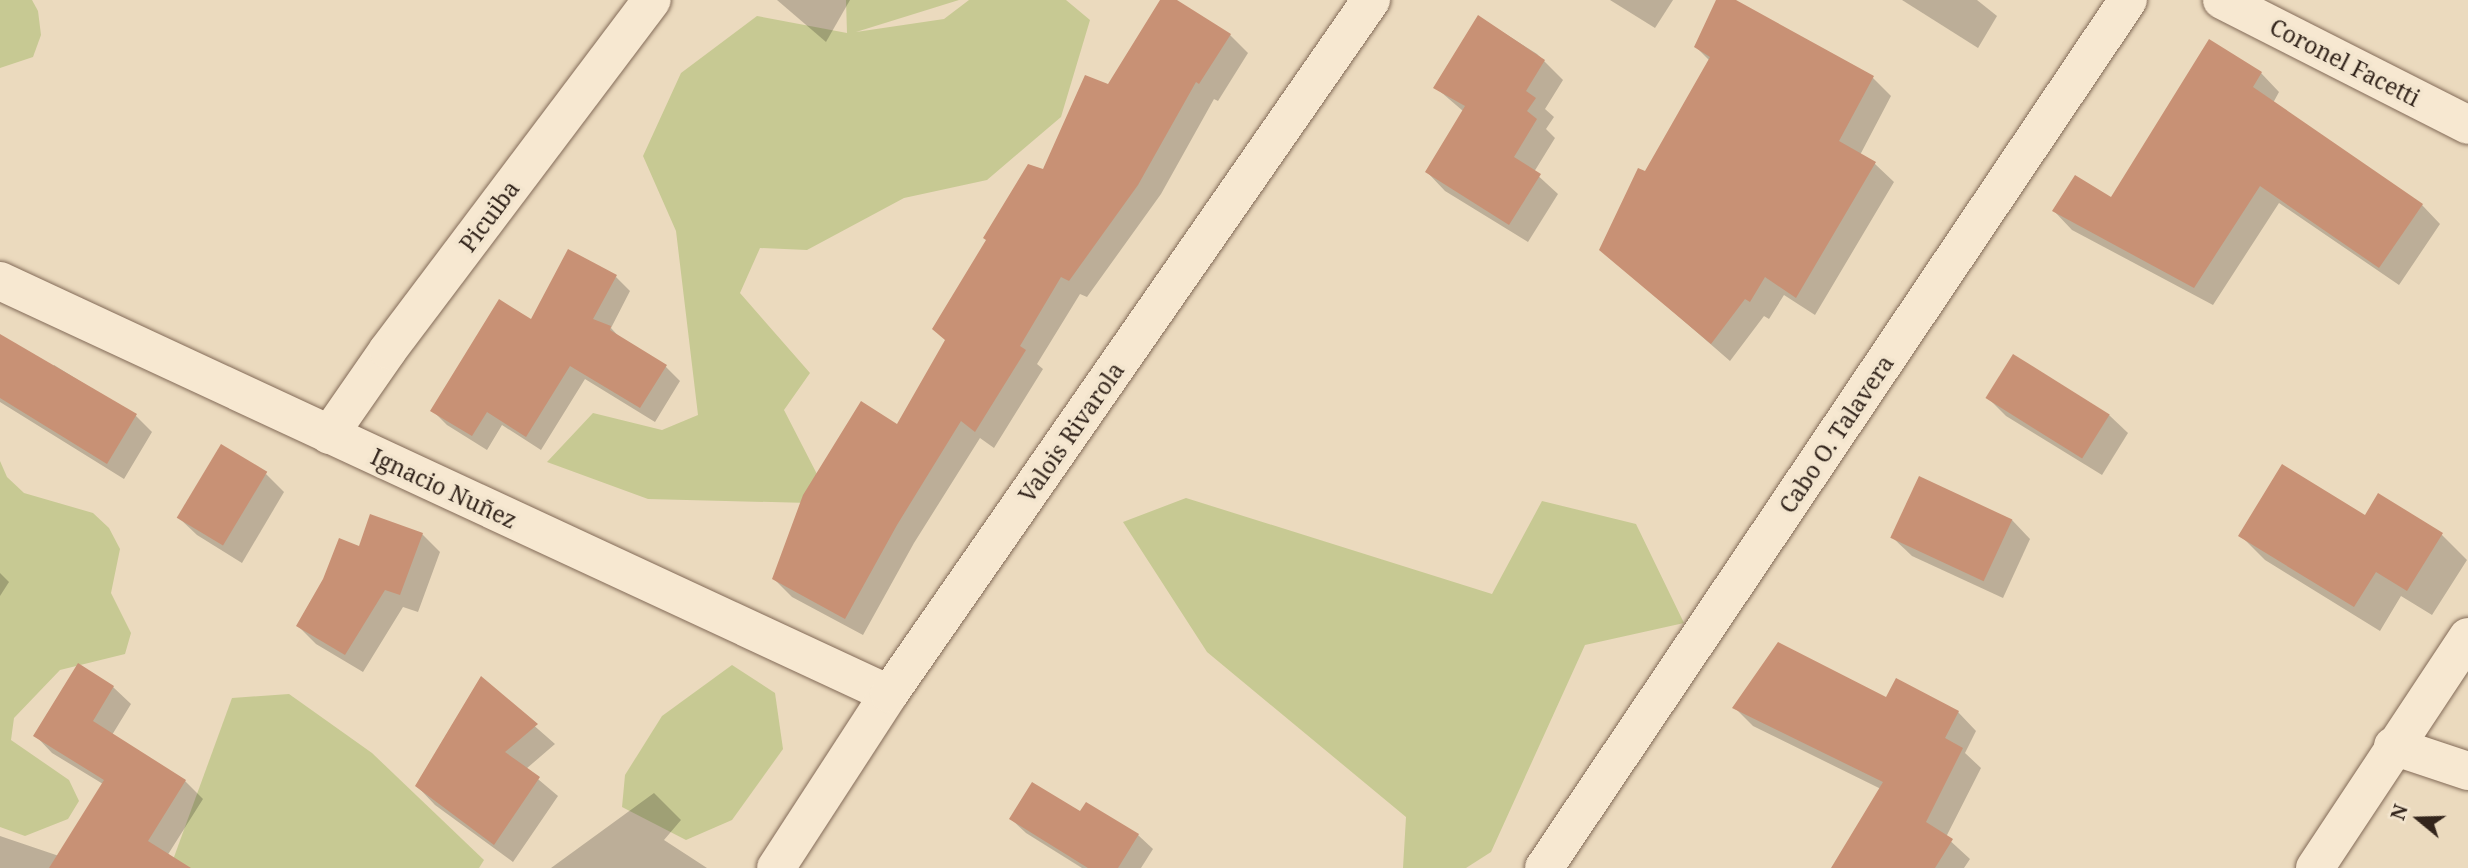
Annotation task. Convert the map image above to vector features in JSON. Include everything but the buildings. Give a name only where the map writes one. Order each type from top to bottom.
[{"type":"street","name":"Picuiba","points":[[329,435],[388,350],[652,0]]},
{"type":"street","name":"Valois Rivarola","points":[[776,868],[888,694],[1371,0]]},
{"type":"street","name":"Cabo O. Talavera","points":[[1544,868],[2128,0]]},
{"type":"street","name":"Coronel Facetti","points":[[2222,0],[2468,125]]},
{"type":"street","name":"Ignacio Nuñez","points":[[0,281],[888,694]]},
{"type":"street","points":[[2315,868],[2468,636]]},
{"type":"street","points":[[2393,746],[2468,771]]},
{"type":"green space","points":[[0,0],[32,0],[38,11],[41,35],[33,57],[0,68]]},
{"type":"green space","points":[[846,0],[959,0],[856,32],[944,19],[969,0],[1066,0],[1090,20],[1061,117],[987,180],[904,198],[807,250],[760,248],[740,293],[810,373],[784,410],[820,480],[809,503],[648,499],[547,462],[593,413],[662,430],[698,415],[676,231],[643,156],[681,73],[757,16],[847,33]]},
{"type":"green space","points":[[0,461],[7,477],[24,493],[93,513],[109,528],[120,549],[111,593],[131,633],[125,654],[60,670],[14,718],[11,740],[69,780],[79,801],[68,819],[25,836],[0,827]]},
{"type":"green space","points":[[1186,498],[1492,594],[1542,501],[1636,524],[1684,623],[1585,645],[1491,852],[1466,868],[1403,868],[1406,817],[1207,652],[1123,522]]},
{"type":"green space","points":[[732,665],[775,693],[783,749],[732,820],[686,840],[622,807],[625,775],[662,716]]},
{"type":"green space","points":[[289,694],[372,753],[484,860],[479,868],[170,868],[232,698]]}]
